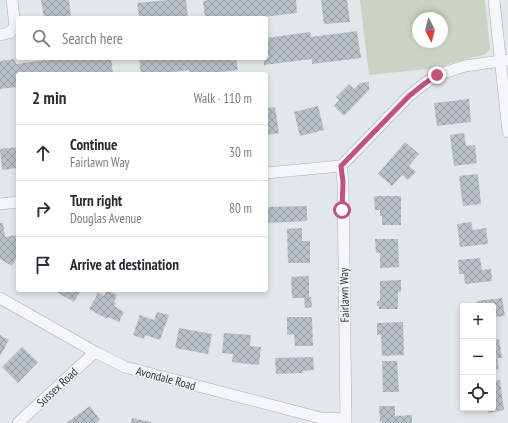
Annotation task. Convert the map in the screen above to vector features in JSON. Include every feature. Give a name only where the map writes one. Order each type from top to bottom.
[{"type":"street","points":[[0,35],[9,34],[15,27],[12,0]]},
{"type":"street","points":[[494,0],[504,61],[508,132]]},
{"type":"street","points":[[268,173],[341,166],[409,96],[437,75],[465,66],[504,61]]},
{"type":"street","name":"Fairlawn Way","points":[[341,166],[343,182],[346,421]]},
{"type":"street","points":[[0,204],[16,202]]},
{"type":"street","name":"Avondale Road","points":[[0,298],[95,352],[125,367],[321,418],[346,421]]},
{"type":"street","name":"Sussex Road","points":[[18,423],[95,352]]},
{"type":"green space","points":[[360,0],[485,0],[490,48],[486,54],[437,68],[369,75]]},
{"type":"building","points":[[41,0],[69,0],[71,16],[44,16]]},
{"type":"building","points":[[186,0],[188,16],[139,16],[137,3]]},
{"type":"building","points":[[296,0],[297,13],[268,16],[205,16],[203,1]]},
{"type":"building","points":[[321,0],[347,0],[350,22],[324,24]]},
{"type":"building","points":[[357,31],[361,58],[312,64],[312,59],[264,65],[264,60],[268,60],[268,38],[310,32],[311,37]]},
{"type":"building","points":[[15,59],[16,64],[46,60],[111,60],[113,72],[16,72],[16,87],[0,89],[0,61]]},
{"type":"building","points":[[139,60],[236,60],[238,70],[220,72],[190,72],[189,70],[172,72],[141,72]]},
{"type":"building","points":[[369,82],[369,90],[344,116],[334,106],[339,100],[336,97],[349,84],[354,89],[360,83]]},
{"type":"building","points":[[469,99],[471,122],[437,126],[434,103]]},
{"type":"building","points":[[318,106],[324,130],[300,136],[294,112]]},
{"type":"building","points":[[275,107],[279,133],[268,135],[268,108]]},
{"type":"building","points":[[464,133],[466,146],[475,145],[477,163],[454,166],[450,135]]},
{"type":"building","points":[[405,142],[419,154],[409,166],[416,172],[408,180],[402,175],[392,186],[378,174]]},
{"type":"building","points":[[16,147],[16,168],[2,170],[0,149]]},
{"type":"building","points":[[478,174],[481,204],[463,206],[459,176]]},
{"type":"building","points":[[374,196],[401,196],[401,225],[382,225],[380,210],[375,210]]},
{"type":"building","points":[[307,206],[307,221],[268,223],[268,207]]},
{"type":"building","points":[[471,222],[473,230],[486,228],[488,244],[460,247],[457,224]]},
{"type":"building","points":[[0,223],[3,223],[5,237],[16,235],[16,259],[12,266],[0,259]]},
{"type":"building","points":[[302,228],[302,241],[310,241],[310,263],[288,263],[287,229]]},
{"type":"building","points":[[375,239],[398,239],[399,267],[380,268],[380,253],[376,253]]},
{"type":"building","points":[[480,258],[482,270],[491,269],[492,281],[465,284],[464,274],[459,274],[458,260]]},
{"type":"building","points":[[309,276],[309,297],[311,297],[312,307],[305,308],[304,298],[292,298],[291,277]]},
{"type":"building","points":[[401,280],[401,292],[398,292],[398,309],[379,309],[379,306],[377,306],[377,301],[380,301],[380,281]]},
{"type":"building","points":[[56,292],[80,292],[74,302]]},
{"type":"building","points":[[106,292],[111,292],[117,295],[114,306],[124,312],[119,322],[108,317],[107,319],[89,309],[98,293],[104,296]]},
{"type":"building","points":[[502,298],[505,316],[496,317],[496,303],[477,303],[477,301]]},
{"type":"building","points":[[157,312],[169,315],[160,340],[145,335],[144,339],[133,335],[140,315],[154,320]]},
{"type":"building","points":[[287,317],[312,317],[313,346],[295,346],[294,334],[287,335]]},
{"type":"building","points":[[403,322],[404,355],[382,356],[381,335],[377,335],[377,323]]},
{"type":"building","points":[[179,328],[212,334],[208,354],[175,348]]},
{"type":"building","points":[[224,333],[251,335],[250,346],[261,347],[259,365],[232,362],[233,354],[222,353]]},
{"type":"building","points":[[0,335],[9,340],[0,356]]},
{"type":"building","points":[[499,339],[502,358],[497,358],[499,369],[496,370],[496,340]]},
{"type":"building","points":[[22,347],[38,362],[18,383],[2,367]]},
{"type":"building","points":[[313,357],[314,370],[303,371],[303,373],[276,374],[275,358]]},
{"type":"building","points":[[382,361],[397,361],[399,392],[383,392]]},
{"type":"building","points":[[500,380],[504,410],[488,413],[488,411],[496,411],[496,381]]},
{"type":"building","points":[[90,406],[100,420],[96,423],[66,423]]},
{"type":"building","points":[[379,406],[395,406],[395,416],[412,415],[412,423],[380,422]]},
{"type":"building","points":[[132,418],[151,422],[151,423],[131,423]]},
{"type":"route","points":[[342,210],[343,182],[341,166],[409,96],[437,75]]}]
